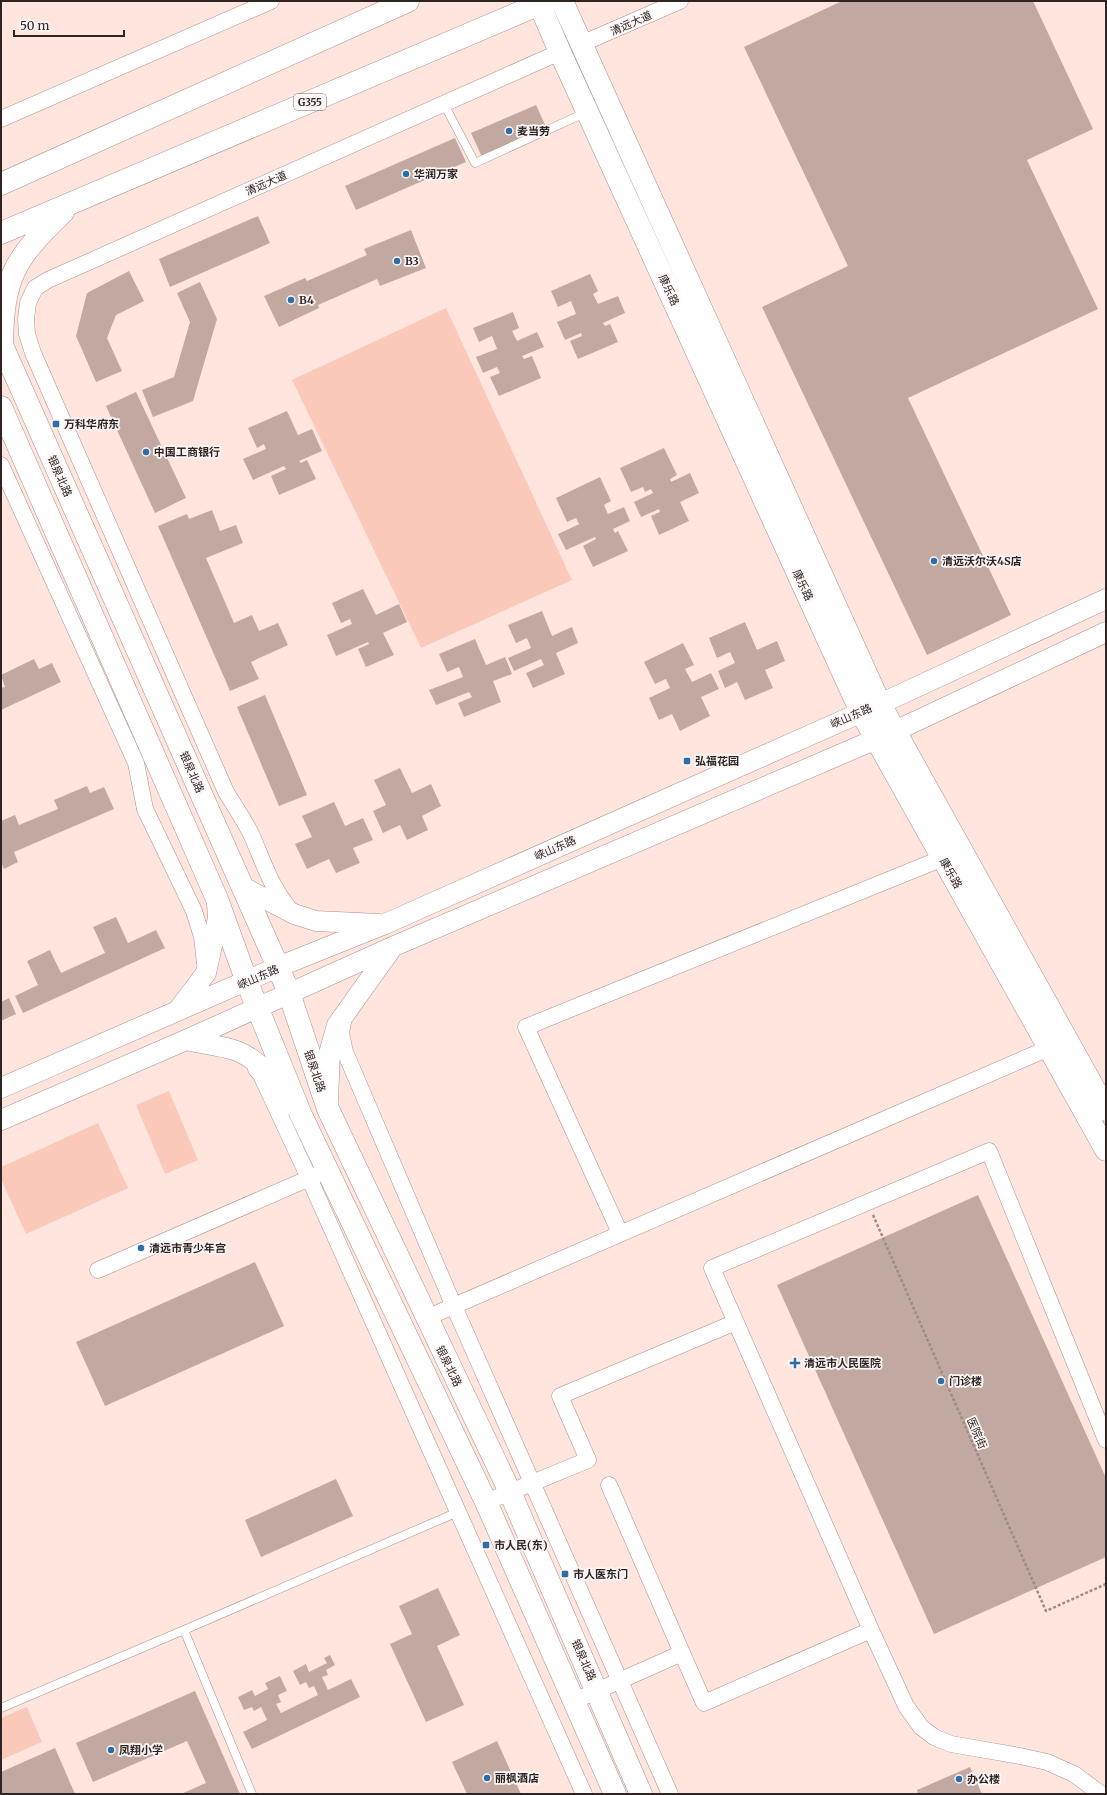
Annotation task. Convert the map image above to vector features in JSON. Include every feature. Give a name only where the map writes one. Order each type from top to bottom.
[{"type":"main road","points":[[1,184],[408,1]]},
{"type":"main road","name":"康乐路","points":[[562,1],[870,708],[876,739],[1106,1150]]},
{"type":"main road","name":"康乐路","points":[[542,2],[560,52],[587,112],[870,708],[895,731],[1106,1110]]},
{"type":"main road","name":"G355","points":[[1,233],[542,2]]},
{"type":"main road","points":[[2,345],[3,315],[6,292],[13,272],[23,253],[36,238],[72,203]]},
{"type":"main road","name":"银泉北路","points":[[2,345],[289,992],[328,1109],[510,1492],[641,1794]]},
{"type":"main road","points":[[1,407],[217,899],[247,982],[301,1115],[318,1174],[486,1502],[615,1794]]},
{"type":"street","points":[[1,119],[271,1]]},
{"type":"street","name":"清远大道","points":[[581,44],[680,1]]},
{"type":"street","name":"清远大道","points":[[294,914],[277,894],[251,834],[226,792],[33,353],[27,334],[26,319],[28,303],[35,288],[56,276],[560,52]]},
{"type":"street","points":[[1,465],[136,763],[145,809],[194,911],[202,937],[206,973]]},
{"type":"street","name":"峡山东路","points":[[1,1088],[247,982],[278,967],[385,924],[870,708],[1106,599]]},
{"type":"street","points":[[1,1120],[186,1040],[289,992],[392,947],[895,731],[1106,632]]},
{"type":"street","points":[[620,1233],[526,1027],[943,858]]},
{"type":"street","points":[[243,887],[294,914],[316,921],[385,924]]},
{"type":"street","points":[[178,1011],[206,973],[218,918],[217,899]]},
{"type":"street","points":[[328,1109],[327,1080],[330,1050],[337,1024],[392,947]]},
{"type":"street","points":[[347,1009],[341,1033],[345,1052],[453,1304],[670,1794]]},
{"type":"street","points":[[186,1040],[236,1051],[259,1064],[301,1115]]},
{"type":"street","points":[[426,1318],[453,1304],[1049,1048]]},
{"type":"street","points":[[236,1051],[252,1064],[261,1075],[318,1174],[458,1512],[584,1794]]},
{"type":"street","points":[[1101,1794],[1074,1774],[1046,1762],[951,1744],[920,1727],[906,1706],[871,1630],[712,1268],[989,1151],[1106,1440]]},
{"type":"street","points":[[98,1270],[318,1174]]},
{"type":"street","points":[[486,1502],[588,1460],[560,1396],[736,1322]]},
{"type":"street","points":[[609,1485],[704,1703],[871,1630]]},
{"type":"street","points":[[574,1701],[682,1653]]},
{"type":"lane","points":[[444,104],[475,163],[587,112]]},
{"type":"lane","points":[[1,1708],[458,1512]]},
{"type":"lane","points":[[184,1630],[252,1794]]},
{"type":"path","name":"医院街","points":[[868,1202],[1046,1611],[1106,1584]]},
{"type":"shaded area","points":[[446,308],[572,580],[421,648],[292,380]]},
{"type":"shaded area","points":[[169,1091],[198,1160],[165,1174],[136,1105]]},
{"type":"shaded area","points":[[98,1123],[128,1188],[26,1234],[1,1179],[1,1167]]},
{"type":"shaded area","points":[[27,1707],[42,1742],[1,1760],[1,1718]]},
{"type":"building","points":[[842,1],[1033,1],[1093,129],[1027,160],[1098,309],[908,398],[1011,615],[927,655],[762,307],[848,266],[744,47]]},
{"type":"building","name":"麦当劳","points":[[536,105],[547,129],[482,157],[471,133]]},
{"type":"building","name":"华润万家","points":[[455,138],[466,162],[356,210],[345,186]]},
{"type":"building","points":[[258,216],[270,243],[170,287],[159,259]]},
{"type":"building","points":[[411,230],[426,268],[380,286],[377,279],[318,305],[319,308],[279,327],[264,296],[305,278],[307,281],[367,255],[364,249]]},
{"type":"building","points":[[129,271],[144,301],[116,315],[107,338],[122,371],[96,382],[76,336],[87,293]]},
{"type":"building","points":[[590,274],[598,291],[593,294],[598,304],[618,296],[625,313],[603,323],[605,326],[610,324],[618,342],[578,359],[570,341],[582,336],[581,333],[565,340],[557,322],[576,314],[571,301],[558,307],[551,291]]},
{"type":"building","points":[[200,282],[217,319],[193,401],[153,417],[142,390],[174,377],[190,322],[177,293]]},
{"type":"building","points":[[513,312],[519,328],[512,331],[517,341],[537,332],[544,347],[522,356],[524,359],[532,356],[541,378],[499,396],[490,377],[500,373],[497,367],[483,373],[476,357],[497,349],[492,336],[479,342],[473,328]]},
{"type":"building","name":"中国工商银行","points":[[136,392],[186,498],[155,513],[106,406]]},
{"type":"building","points":[[287,411],[298,435],[312,429],[322,451],[299,461],[301,463],[307,460],[316,479],[279,495],[271,476],[286,469],[284,466],[253,480],[243,459],[266,449],[264,444],[257,448],[248,428]]},
{"type":"building","points":[[664,448],[677,475],[670,479],[671,482],[690,473],[699,493],[680,502],[689,521],[659,535],[651,516],[660,512],[659,509],[641,517],[634,502],[653,493],[651,489],[645,492],[643,487],[631,492],[620,468]]},
{"type":"building","points":[[600,477],[611,501],[604,505],[608,514],[624,507],[630,521],[613,529],[615,533],[618,531],[628,551],[593,567],[583,546],[596,539],[595,537],[566,550],[558,534],[586,521],[579,524],[576,518],[567,522],[556,498]]},
{"type":"building","points":[[212,510],[220,531],[236,525],[243,543],[206,558],[234,623],[252,615],[259,631],[278,623],[288,645],[251,662],[259,679],[230,691],[158,526],[187,514],[189,519]]},
{"type":"building","points":[[363,589],[376,615],[399,604],[407,622],[383,633],[394,655],[366,667],[358,649],[369,644],[368,642],[336,656],[327,635],[352,624],[350,619],[341,623],[332,603]]},
{"type":"building","points":[[542,611],[552,636],[572,627],[578,643],[556,653],[565,674],[533,688],[526,673],[544,665],[541,659],[514,671],[508,658],[531,648],[527,638],[516,643],[508,625]]},
{"type":"building","points":[[745,622],[757,650],[777,641],[785,661],[765,670],[773,688],[745,700],[737,682],[725,688],[718,671],[735,663],[730,652],[717,658],[709,638]]},
{"type":"building","points":[[475,639],[486,665],[505,657],[512,674],[493,681],[501,702],[464,717],[458,703],[472,697],[469,692],[436,705],[429,690],[463,677],[459,667],[447,672],[439,654]]},
{"type":"building","points":[[683,643],[694,665],[685,669],[692,682],[711,673],[719,689],[701,697],[710,716],[680,731],[672,714],[659,720],[649,698],[670,688],[666,679],[655,684],[644,662]]},
{"type":"building","points":[[34,659],[39,669],[52,663],[61,682],[1,710],[1,688],[5,687],[1,675]]},
{"type":"building","points":[[265,695],[307,795],[279,806],[237,707]]},
{"type":"building","points":[[400,768],[412,793],[431,784],[441,806],[422,816],[428,830],[407,840],[400,825],[383,833],[373,811],[386,805],[374,780]]},
{"type":"building","points":[[87,786],[90,793],[104,787],[114,809],[14,852],[18,862],[4,869],[1,862],[1,821],[15,815],[19,825],[58,809],[54,800]]},
{"type":"building","points":[[334,802],[345,826],[363,818],[373,840],[353,848],[360,863],[336,873],[329,859],[307,869],[295,844],[312,837],[302,816]]},
{"type":"building","points":[[116,917],[128,943],[156,930],[165,948],[23,1013],[15,996],[38,985],[27,961],[50,950],[61,973],[105,953],[93,927]]},
{"type":"building","points":[[9,998],[16,1014],[1,1021],[1,1002]]},
{"type":"building","name":"门诊楼","points":[[978,1195],[1106,1478],[1106,1557],[934,1634],[777,1285]]},
{"type":"building","points":[[255,1262],[284,1326],[105,1406],[76,1342]]},
{"type":"building","points":[[336,1479],[353,1516],[261,1557],[245,1520]]},
{"type":"building","points":[[438,1588],[460,1635],[437,1646],[464,1705],[426,1722],[390,1644],[412,1634],[399,1606]]},
{"type":"building","points":[[330,1655],[335,1665],[326,1670],[328,1675],[322,1677],[328,1690],[351,1679],[360,1697],[252,1749],[243,1732],[267,1720],[261,1707],[254,1711],[252,1707],[244,1710],[238,1697],[252,1690],[255,1696],[268,1689],[265,1683],[280,1676],[287,1691],[278,1695],[281,1702],[276,1704],[281,1713],[318,1695],[314,1686],[309,1688],[306,1682],[300,1685],[293,1671],[306,1664],[309,1672],[327,1663],[324,1658]]},
{"type":"building","points":[[195,1691],[240,1794],[181,1794],[206,1783],[187,1741],[93,1782],[76,1743]]},
{"type":"building","name":"丽枫酒店","points":[[497,1741],[521,1794],[467,1794],[452,1762]]},
{"type":"building","points":[[55,1748],[75,1794],[1,1794],[1,1772]]},
{"type":"building","name":"办公楼","points":[[970,1767],[982,1794],[918,1794],[917,1790]]},
{"type":"place","name":"麦当劳","points":[[509,131]]},
{"type":"place","name":"华润万家","points":[[406,174]]},
{"type":"place","name":"B3","points":[[397,261]]},
{"type":"place","name":"B4","points":[[291,300]]},
{"type":"place","name":"万科华府东","points":[[56,424]]},
{"type":"place","name":"中国工商银行","points":[[146,452]]},
{"type":"place","name":"清远沃尔沃4S店","points":[[934,561]]},
{"type":"place","name":"弘福花园","points":[[687,761]]},
{"type":"place","name":"清远市青少年宫","points":[[141,1248]]},
{"type":"place","name":"清远市人民医院","points":[[795,1363]]},
{"type":"place","name":"门诊楼","points":[[941,1381]]},
{"type":"place","name":"市人民(东)","points":[[486,1545]]},
{"type":"place","name":"市人医东门","points":[[565,1574]]},
{"type":"place","name":"凤翔小学","points":[[111,1750]]},
{"type":"place","name":"丽枫酒店","points":[[487,1778]]},
{"type":"place","name":"办公楼","points":[[959,1779]]}]
